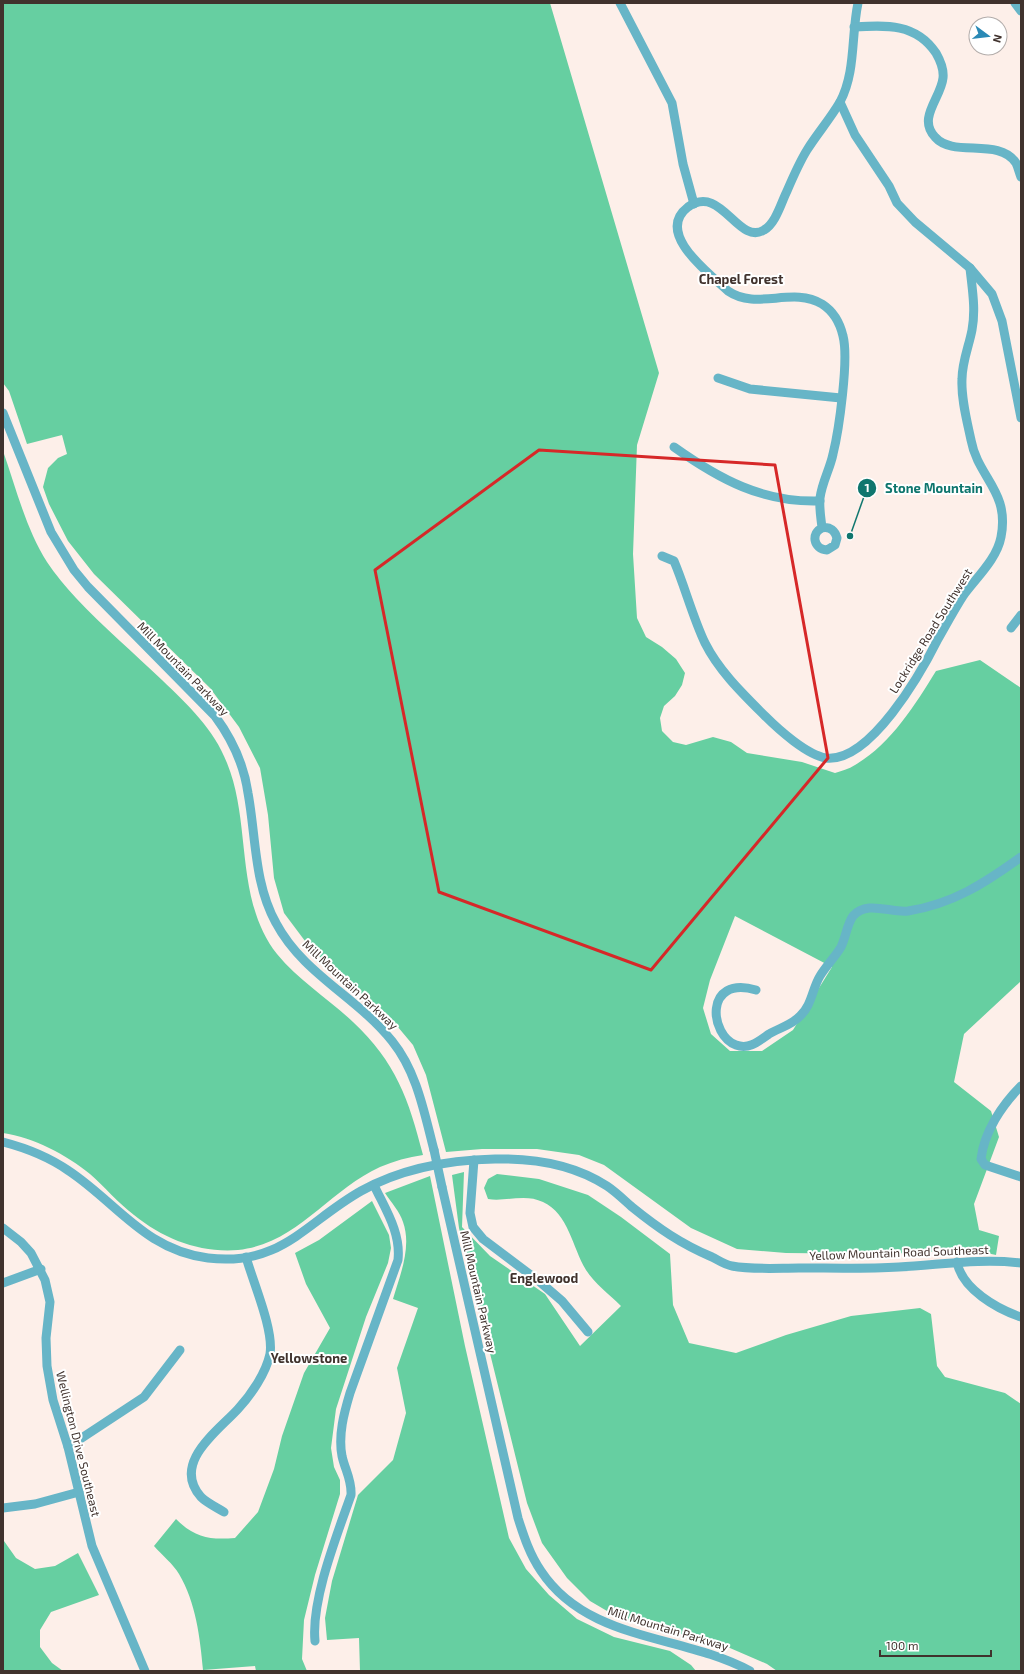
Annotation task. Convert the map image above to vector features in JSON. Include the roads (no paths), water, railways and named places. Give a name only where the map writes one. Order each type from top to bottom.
[{"type":"street","points":[[620,3],[672,103],[683,164],[694,204]]},
{"type":"street","points":[[822,528],[820,501],[824,482],[834,453],[841,398],[845,347],[843,336],[835,316],[829,309],[814,300],[792,297],[751,300],[739,297],[728,291],[696,259],[678,238],[677,230],[679,218],[684,211],[694,204],[702,202],[718,206],[746,231],[757,233],[766,229],[776,215],[798,166],[840,102],[848,84],[858,3]]},
{"type":"street","points":[[1015,3],[1021,11]]},
{"type":"street","points":[[854,27],[896,26],[906,29],[923,38],[937,54],[943,71],[942,84],[928,119],[931,133],[941,143],[948,145],[981,148],[1006,153],[1016,163],[1021,177]]},
{"type":"street","points":[[840,102],[855,135],[889,186],[897,203],[915,222],[970,268],[985,284],[998,307],[1021,418]]},
{"type":"street","name":"Lockridge Road Southwest","points":[[662,556],[674,561],[704,641],[716,663],[772,723],[809,751],[821,757],[836,758],[845,756],[867,742],[901,701],[922,671],[948,620],[995,552],[1002,535],[1002,511],[993,486],[975,454],[963,391],[962,368],[971,336],[974,312],[970,268]]},
{"type":"street","points":[[718,378],[750,389],[841,398]]},
{"type":"street","name":"Mill Mountain Parkway","points":[[3,413],[50,532],[74,570],[93,592],[215,716],[230,740],[244,772],[262,888],[275,922],[286,940],[306,964],[378,1025],[402,1054],[418,1090],[434,1150],[518,1518],[525,1540],[541,1572],[562,1595],[575,1606],[598,1620],[639,1634],[711,1654],[750,1671]]},
{"type":"street","points":[[674,447],[746,489],[782,500],[820,501]]},
{"type":"street","points":[[1011,628],[1021,615]]},
{"type":"street","points":[[756,990],[747,988],[730,988],[724,991],[718,999],[717,1008],[719,1024],[728,1040],[738,1046],[750,1046],[800,1017],[810,1002],[819,977],[840,948],[850,921],[857,913],[868,908],[903,912],[929,906],[981,885],[1021,857]]},
{"type":"street","points":[[1016,1176],[985,1165],[982,1163],[982,1156],[994,1122],[1004,1106],[1021,1086]]},
{"type":"street","name":"Yellow Mountain Road Southeast","points":[[3,1142],[34,1152],[69,1171],[134,1226],[164,1245],[190,1254],[208,1258],[246,1257],[263,1253],[289,1242],[358,1192],[374,1184],[406,1172],[446,1163],[497,1159],[542,1161],[577,1170],[609,1187],[684,1246],[731,1266],[778,1268],[862,1268],[957,1262],[999,1261],[1021,1263]]},
{"type":"street","points":[[474,1160],[470,1214],[473,1227],[483,1239],[540,1282],[562,1301],[588,1332]]},
{"type":"street","points":[[315,1641],[315,1619],[320,1596],[351,1495],[350,1480],[344,1464],[340,1443],[345,1412],[357,1372],[398,1260],[398,1241],[395,1230],[374,1184]]},
{"type":"street","name":"Wellington Drive Southeast","points":[[3,1228],[21,1242],[31,1253],[41,1269],[48,1290],[50,1302],[46,1348],[49,1383],[68,1447],[92,1546],[145,1671]]},
{"type":"street","points":[[224,1512],[206,1501],[196,1490],[192,1475],[193,1466],[200,1447],[239,1408],[251,1393],[267,1363],[270,1337],[246,1257]]},
{"type":"street","points":[[957,1262],[959,1270],[968,1283],[995,1306],[1021,1317]]},
{"type":"street","points":[[3,1283],[41,1269]]},
{"type":"street","points":[[68,1447],[144,1397],[180,1350]]},
{"type":"street","points":[[3,1508],[35,1504],[79,1492]]},
{"type":"place","name":"Stone Mountain","points":[[850,536]]},
{"type":"district","name":"Chapel Forest","points":[[741,279]]},
{"type":"district","name":"Englewood","points":[[544,1278]]},
{"type":"district","name":"Yellowstone","points":[[309,1358]]}]
